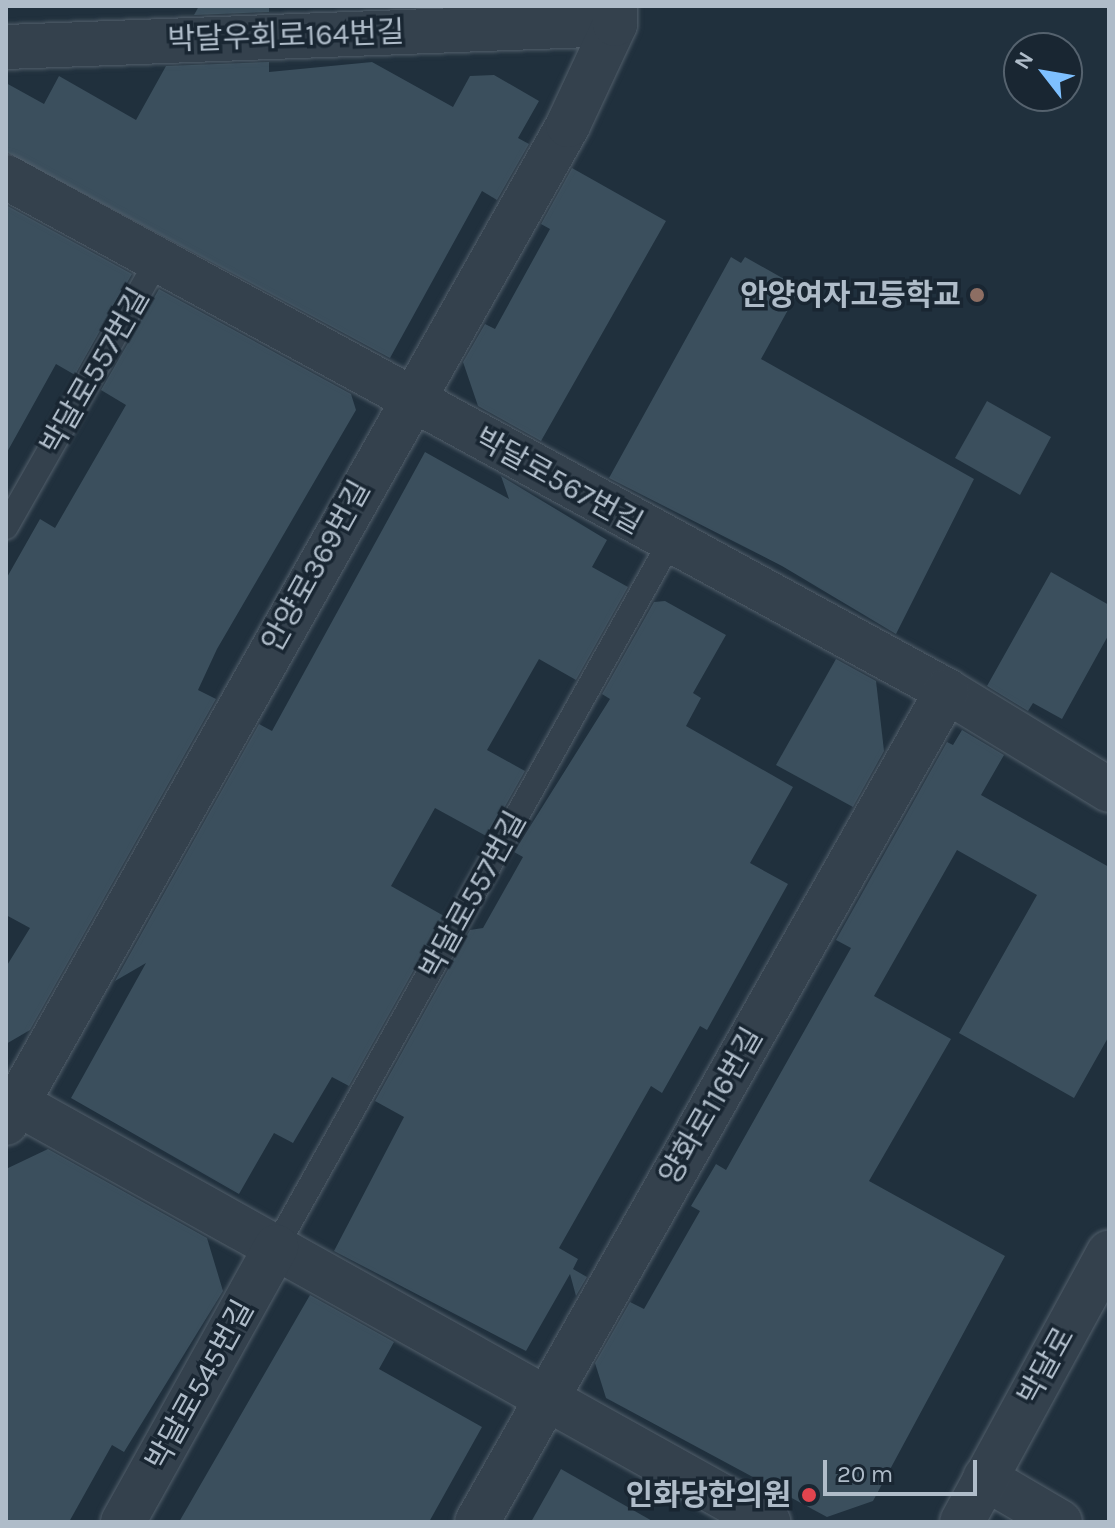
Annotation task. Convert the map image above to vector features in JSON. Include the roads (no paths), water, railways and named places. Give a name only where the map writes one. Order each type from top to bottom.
[{"type":"street","name":"박달우회로164번길","points":[[6,47],[615,15]]},
{"type":"street","name":"안양로369번길","points":[[10,1108],[409,397],[568,125],[615,15]]},
{"type":"street","name":"박달로567번길","points":[[6,177],[160,256],[670,542],[947,691],[1109,790]]},
{"type":"street","name":"양화로116번길","points":[[477,1522],[947,691]]},
{"type":"street","points":[[10,1108],[276,1247],[768,1522]]},
{"type":"street","name":"박달로545번길","points":[[123,1522],[276,1247]]},
{"type":"street","name":"박달로","points":[[962,1522],[1109,1252]]},
{"type":"street","points":[[985,1478],[1060,1522]]},
{"type":"lane","name":"박달로557번길","points":[[6,527],[160,256]]},
{"type":"lane","name":"박달로557번길","points":[[276,1247],[670,542]]},
{"type":"place","name":"안양여자고등학교","points":[[977,295]]},
{"type":"place","name":"인화당한의원","points":[[809,1495]]}]
